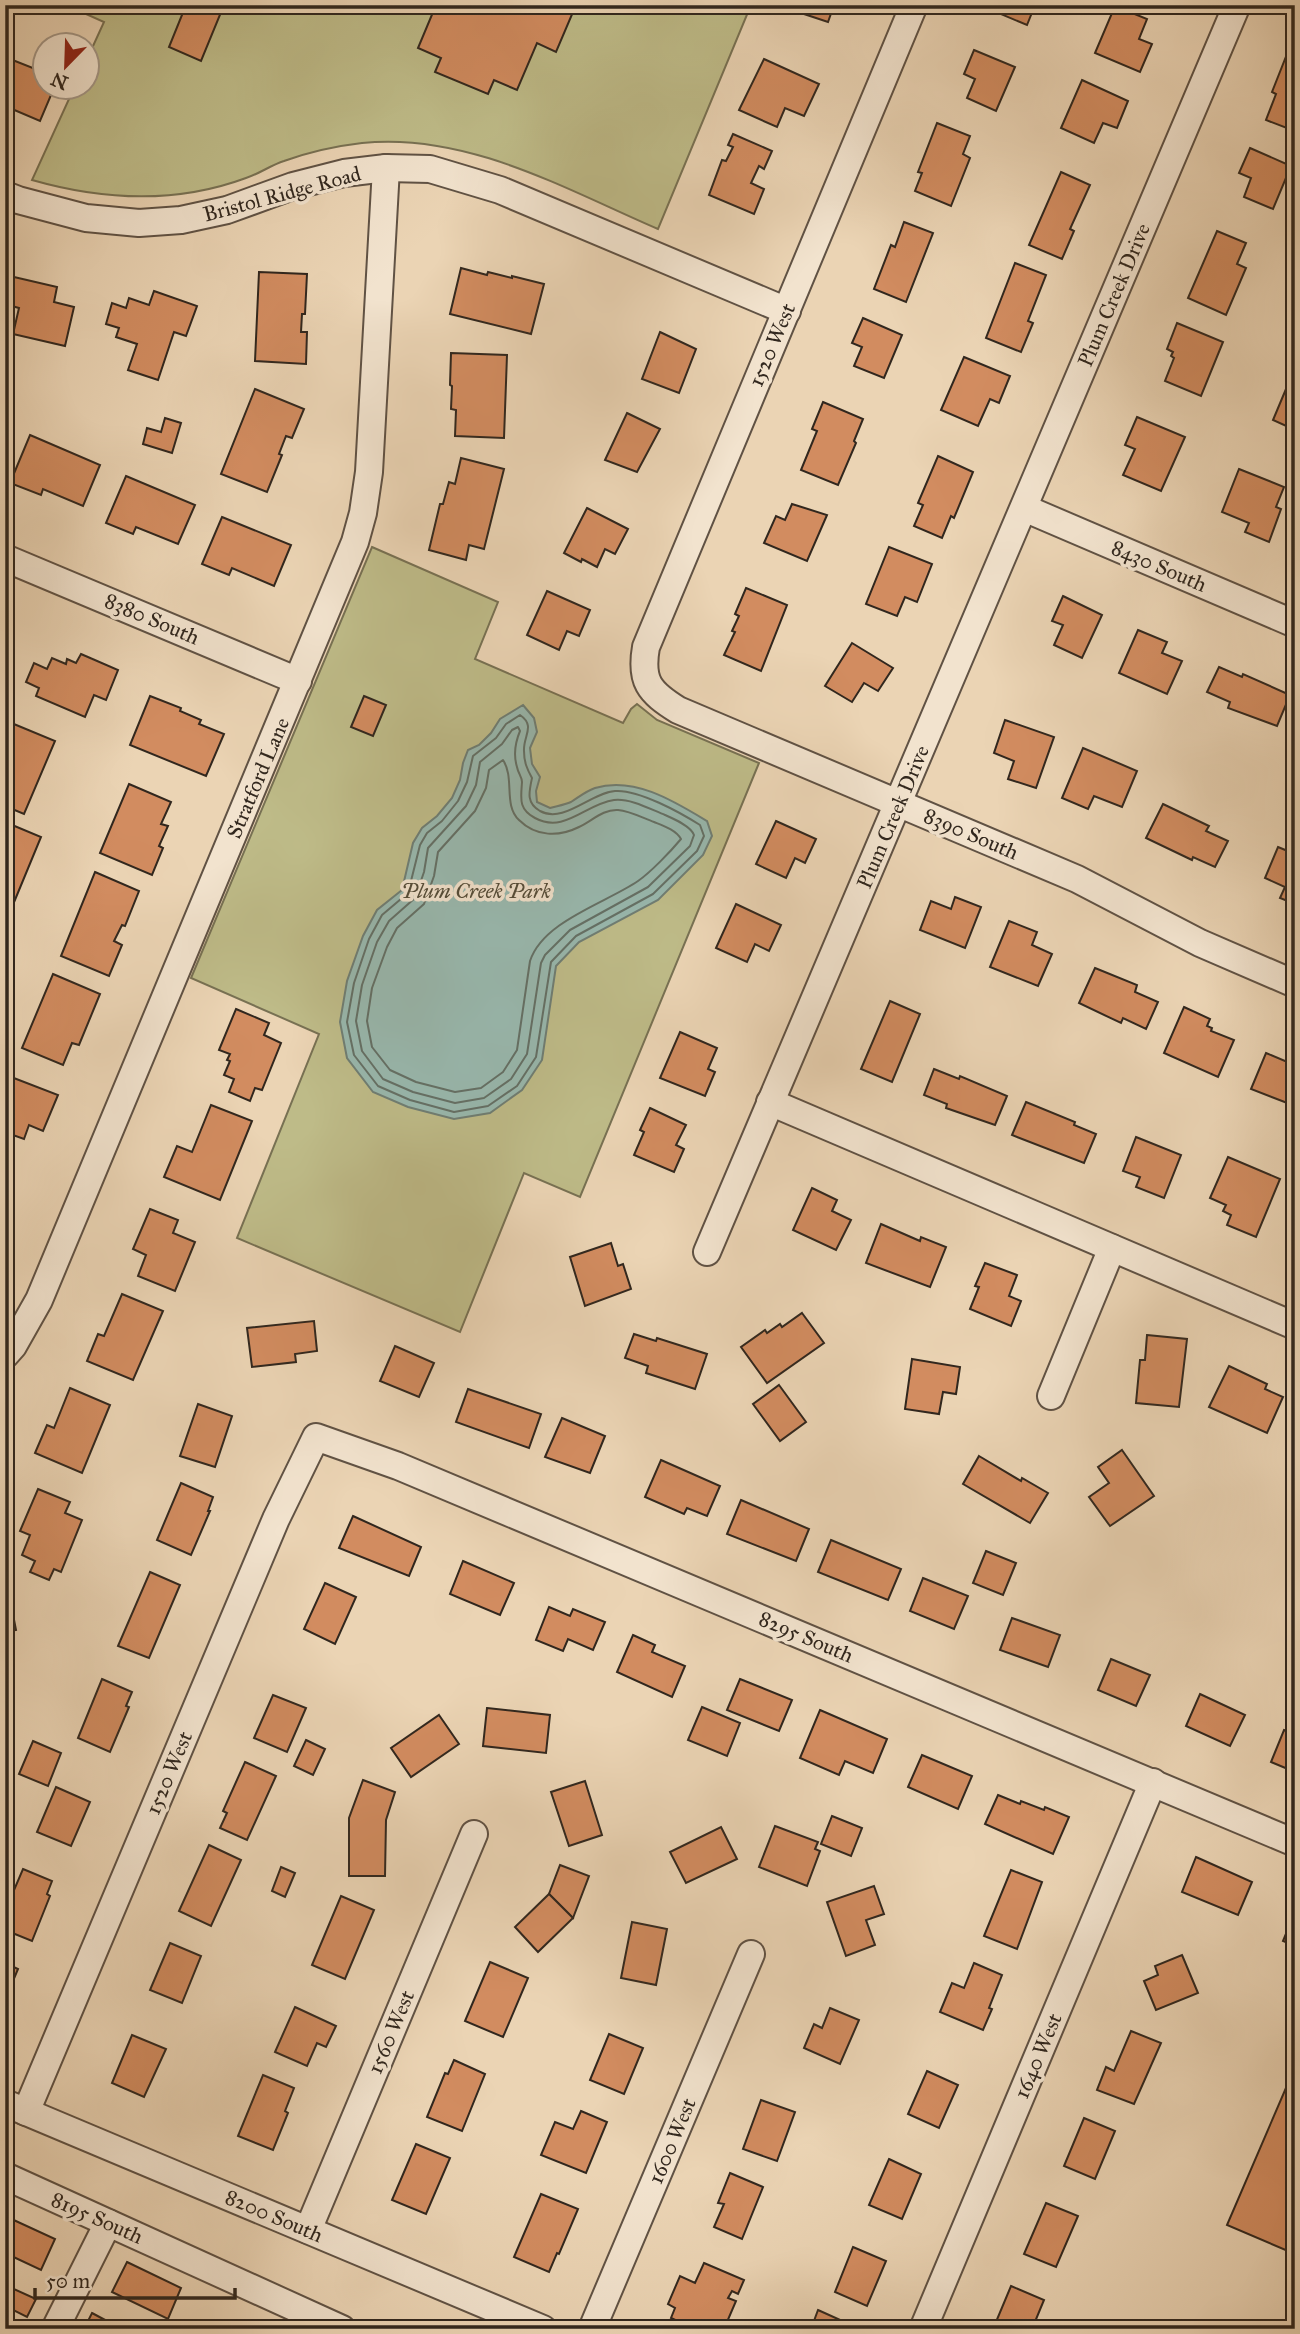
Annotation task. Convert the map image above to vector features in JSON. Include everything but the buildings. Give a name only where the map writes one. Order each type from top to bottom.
[{"type":"street","name":"1520 West","points":[[648,686],[643,667],[646,647],[914,5]]},
{"type":"street","name":"Plum Creek Drive","points":[[707,1252],[1237,5]]},
{"type":"street","name":"Bristol Ridge Road","points":[[5,195],[86,218],[139,223],[181,220],[227,210],[293,186],[344,173],[386,168],[430,169],[500,190],[786,311]]},
{"type":"street","name":"Stratford Lane","points":[[5,1355],[39,1300],[355,542],[363,513],[369,472],[386,168]]},
{"type":"street","name":"8430 South","points":[[1024,508],[1295,624]]},
{"type":"street","name":"8380 South","points":[[5,558],[298,681]]},
{"type":"street","name":"8390 South","points":[[648,686],[662,700],[678,710],[1077,879],[1200,943],[1295,984]]},
{"type":"street","points":[[770,1102],[1295,1326]]},
{"type":"street","points":[[1051,1396],[1112,1248]]},
{"type":"street","name":"1520 West","points":[[16,2107],[276,1519],[316,1437]]},
{"type":"street","name":"8295 South","points":[[316,1437],[398,1466],[1295,1843]]},
{"type":"street","name":"1640 West","points":[[923,2329],[1153,1782]]},
{"type":"street","name":"1560 West","points":[[308,2230],[474,1834]]},
{"type":"street","name":"1600 West","points":[[592,2329],[751,1954]]},
{"type":"street","name":"8200 South","points":[[16,2107],[543,2329]]},
{"type":"street","name":"8195 South","points":[[5,2176],[333,2327]]},
{"type":"street","points":[[55,2329],[108,2223]]},
{"type":"green space","points":[[66,5],[751,5],[658,229],[514,167],[439,146],[401,142],[362,143],[323,150],[279,163],[220,186],[166,195],[85,192],[32,180],[68,102],[102,102],[102,32],[99,32],[104,22]]},
{"type":"green space","name":"Plum Creek Park","points":[[372,547],[498,602],[475,659],[623,723],[637,704],[657,720],[759,763],[580,1197],[524,1173],[460,1332],[237,1238],[319,1034],[191,978]]},
{"type":"water","points":[[523,705],[534,718],[537,732],[530,748],[532,764],[540,777],[536,791],[537,802],[550,808],[571,802],[595,788],[624,785],[653,792],[707,821],[712,836],[703,855],[658,900],[579,942],[556,966],[542,1060],[522,1090],[490,1113],[454,1119],[408,1107],[373,1092],[347,1058],[340,1022],[347,981],[363,936],[377,910],[402,890],[413,843],[422,828],[437,816],[452,798],[468,750],[479,745],[500,719]]}]
